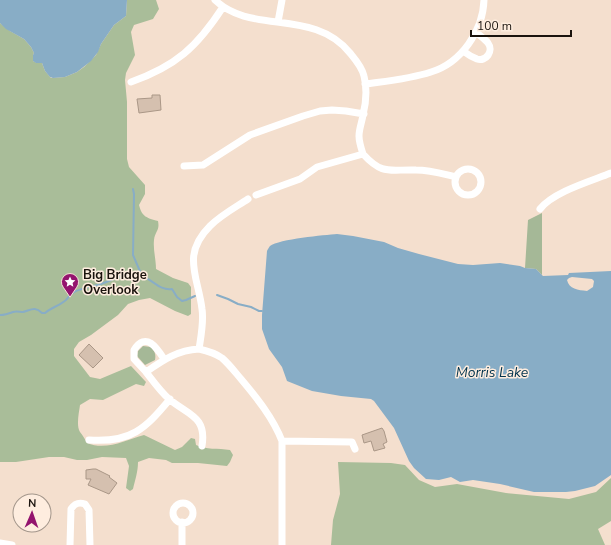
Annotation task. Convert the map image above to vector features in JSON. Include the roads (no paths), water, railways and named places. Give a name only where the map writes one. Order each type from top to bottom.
[{"type":"street","points":[[215,0],[223,7],[236,14],[313,28],[325,32],[337,39],[355,59],[362,71],[365,84],[364,114],[359,136],[359,143],[363,154],[373,164],[389,171],[433,171],[456,177]]},
{"type":"street","points":[[278,22],[282,0]]},
{"type":"street","points":[[365,84],[416,77],[433,72],[449,64],[463,51],[476,32],[484,6],[484,0]]},
{"type":"street","points":[[131,82],[159,72],[187,52],[204,34],[223,7]]},
{"type":"street","points":[[463,51],[478,59],[482,59],[488,55],[490,52],[489,44],[476,32]]},
{"type":"street","points":[[184,166],[203,165],[250,135],[320,111],[332,110],[364,114]]},
{"type":"street","points":[[256,195],[300,180],[318,167],[363,154]]},
{"type":"street","points":[[540,209],[562,193],[611,174]]},
{"type":"street","points":[[199,349],[202,310],[193,265],[194,252],[210,226],[248,199]]},
{"type":"street","points":[[164,359],[153,344],[146,342],[140,343],[134,350],[134,358],[170,399],[200,422],[203,432],[202,446]]},
{"type":"street","points":[[146,372],[164,359],[180,352],[199,349],[214,353],[223,359],[234,370],[273,421],[282,441],[282,545]]},
{"type":"street","points":[[90,440],[116,440],[133,434],[150,422],[170,399]]},
{"type":"street","points":[[282,441],[352,442],[354,449]]},
{"type":"street","points":[[70,545],[71,509],[78,503],[85,504],[89,510],[90,545]]},
{"type":"street","points":[[182,522],[182,545]]},
{"type":"street","points":[[0,543],[12,545]]},
{"type":"water","points":[[0,0],[127,0],[126,16],[114,25],[91,61],[77,72],[65,77],[53,78],[50,77],[45,71],[42,63],[36,63],[33,61],[34,53],[24,39],[6,29],[0,23]]},
{"type":"water","name":"Morris Lake","points":[[337,234],[384,242],[398,248],[458,264],[473,265],[500,263],[536,269],[543,276],[611,271],[611,475],[595,486],[566,492],[534,492],[500,484],[473,480],[460,482],[451,477],[439,480],[426,479],[409,461],[394,428],[374,401],[371,399],[312,391],[287,381],[282,367],[269,349],[262,329],[267,251],[270,246],[283,241]],"holes":[[[572,277],[592,279],[594,281],[593,287],[587,291],[572,287],[567,280]]]},
{"type":"waterway","points":[[133,189],[133,255],[142,276]]},
{"type":"waterway","points":[[0,315],[33,309],[45,313],[77,291],[131,274],[142,276],[160,287],[172,289],[177,297],[182,301],[195,296]]},
{"type":"waterway","points":[[217,295],[238,304],[262,311]]},
{"type":"place","name":"Big Bridge Overlook","points":[[70,297]]}]
